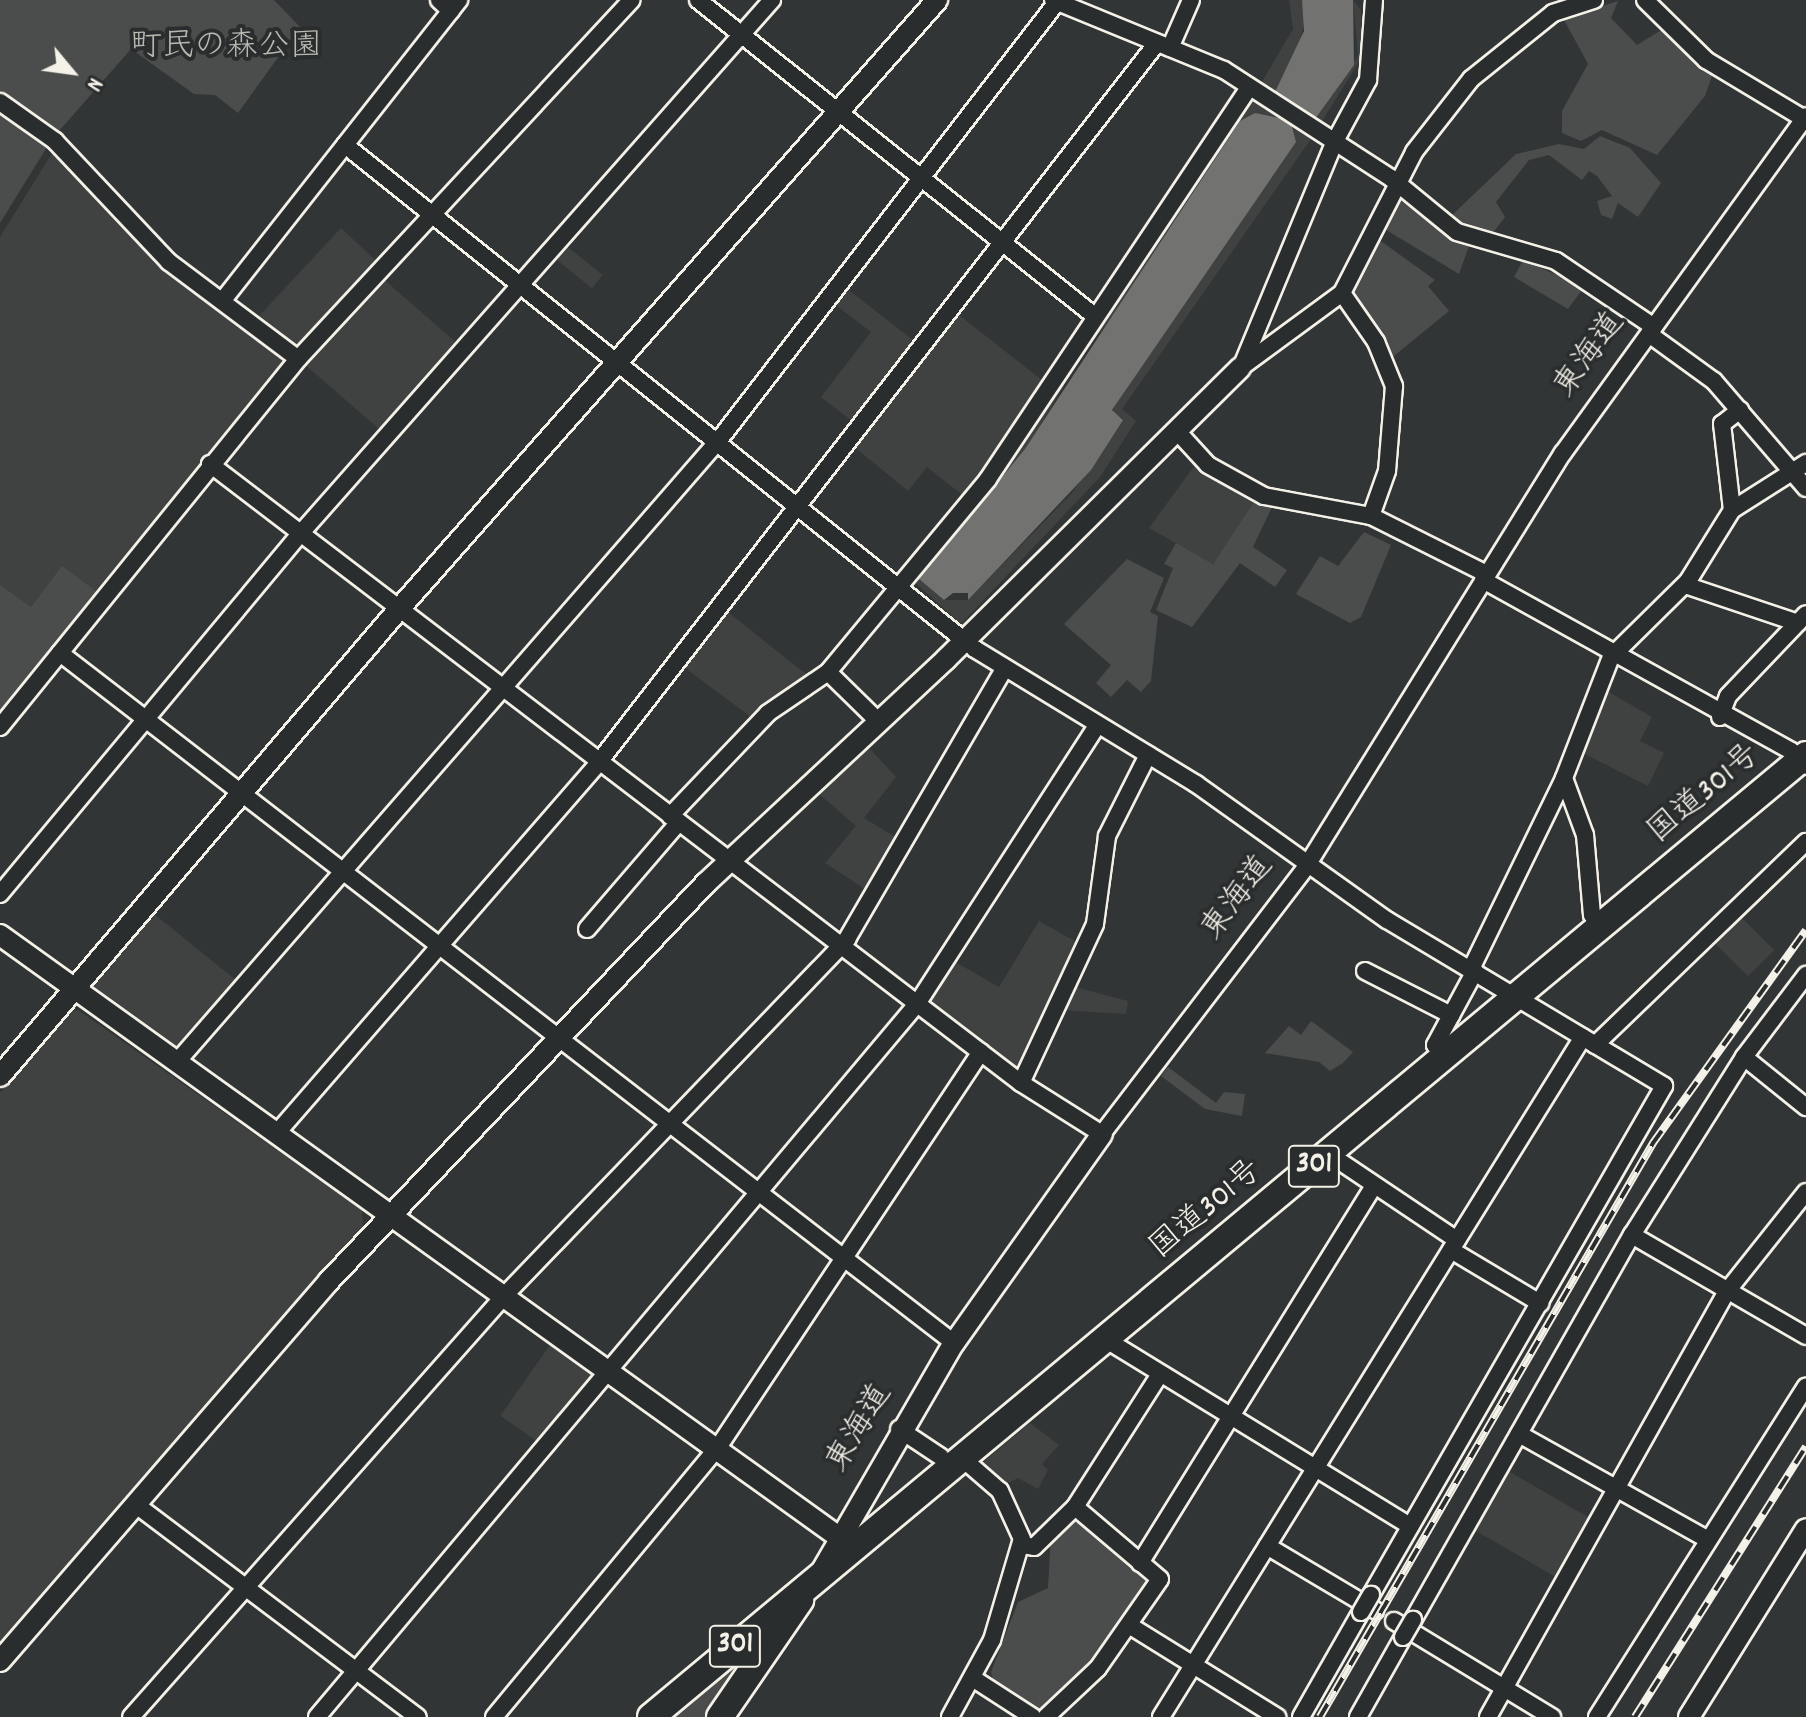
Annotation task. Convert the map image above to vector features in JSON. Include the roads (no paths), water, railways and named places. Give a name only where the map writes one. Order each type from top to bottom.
[{"type":"main road","name":"国道301号","points":[[651,1717],[820,1575],[848,1540],[1105,1339],[1804,760]]},
{"type":"main road","points":[[722,1716],[820,1575]]},
{"type":"street","points":[[0,727],[298,359],[632,0]]},
{"type":"street","points":[[698,0],[834,115],[1092,314]]},
{"type":"street","points":[[0,894],[300,534],[772,0]]},
{"type":"street","points":[[0,1076],[399,609],[937,0]]},
{"type":"street","points":[[276,1134],[599,762],[1002,244],[1164,45],[1191,0]]},
{"type":"street","points":[[1240,368],[1270,311],[1334,143],[1368,80],[1374,0]]},
{"type":"street","points":[[0,1661],[391,1215],[729,861],[966,640],[1240,368],[1342,293],[1395,184],[1471,79],[1553,13],[1594,0]]},
{"type":"street","points":[[1645,0],[1706,60],[1805,118]]},
{"type":"street","points":[[176,1063],[719,440],[1055,1],[1164,45],[1249,87],[1395,184],[1457,232],[1556,261],[1703,371],[1806,488]]},
{"type":"street","points":[[223,300],[345,145],[450,4]]},
{"type":"street","points":[[587,929],[674,819],[768,713],[828,672],[1015,443],[1092,314],[1249,87]]},
{"type":"street","points":[[0,102],[55,141],[169,262],[298,359]]},
{"type":"street","name":"東海道","points":[[848,1540],[899,1429],[954,1343],[1102,1134],[1306,867],[1485,577],[1652,330],[1805,118]]},
{"type":"street","points":[[1791,136],[1806,146]]},
{"type":"street","points":[[345,145],[1005,668],[1096,727],[1148,755],[1306,867],[1664,1086],[1410,1526],[1369,1606],[1301,1717]]},
{"type":"street","points":[[1342,293],[1376,342],[1394,386],[1387,471],[1371,516]]},
{"type":"street","points":[[1732,510],[1722,424],[1740,410]]},
{"type":"street","points":[[1176,430],[1208,465],[1264,496],[1371,516],[1485,577],[1611,657],[1804,760]]},
{"type":"street","points":[[1444,1057],[1435,1045],[1564,778],[1611,657],[1685,585],[1732,510],[1806,463]]},
{"type":"street","points":[[210,464],[1021,1083],[1102,1134]]},
{"type":"street","points":[[1685,585],[1802,619],[1728,696],[1720,717]]},
{"type":"street","points":[[60,653],[954,1343]]},
{"type":"street","points":[[131,1717],[505,1295],[841,946],[1005,668]]},
{"type":"street","points":[[828,672],[879,722]]},
{"type":"street","points":[[317,1717],[612,1371],[917,1004],[1096,727]]},
{"type":"street","points":[[1021,1083],[1095,924],[1107,836],[1148,755]]},
{"type":"street","points":[[1564,778],[1585,835],[1592,915],[1601,926]]},
{"type":"street","points":[[1161,1717],[1454,1245],[1589,1041],[1806,842]]},
{"type":"street","points":[[0,935],[848,1540]]},
{"type":"street","points":[[1365,971],[1451,1015]]},
{"type":"street","points":[[1358,1717],[1632,1235],[1744,1057],[1806,975]]},
{"type":"street","points":[[494,1717],[719,1446],[981,1052]]},
{"type":"street","points":[[1744,1057],[1806,1107]]},
{"type":"street","points":[[1329,1154],[1540,1303]]},
{"type":"street","points":[[1140,1563],[1373,1187]]},
{"type":"street","points":[[1488,1717],[1728,1290],[1806,1192]]},
{"type":"street","points":[[1632,1235],[1806,1336]]},
{"type":"street","points":[[1105,1339],[1158,1377],[1410,1526]]},
{"type":"street","points":[[1022,1545],[1034,1547],[1075,1507],[1158,1377]]},
{"type":"street","points":[[1597,1717],[1705,1538],[1806,1387]]},
{"type":"street","points":[[899,1429],[952,1458],[1000,1491],[1022,1545],[974,1679],[950,1717]]},
{"type":"street","points":[[1519,1434],[1705,1538]]},
{"type":"street","points":[[135,1504],[411,1715]]},
{"type":"street","points":[[1046,1717],[1132,1627],[1160,1579],[1075,1507]]},
{"type":"street","points":[[1689,1717],[1806,1529]]},
{"type":"street","points":[[1267,1546],[1369,1606]]},
{"type":"street","points":[[1394,1621],[1552,1717]]},
{"type":"street","points":[[1132,1627],[1277,1717]]},
{"type":"street","points":[[974,1679],[1033,1717]]},
{"type":"railway","points":[[1320,1717],[1653,1143],[1806,930]]},
{"type":"railway","points":[[1635,1717],[1806,1446]]},
{"type":"park label","name":"町民の森公園","points":[[226,48]]}]
